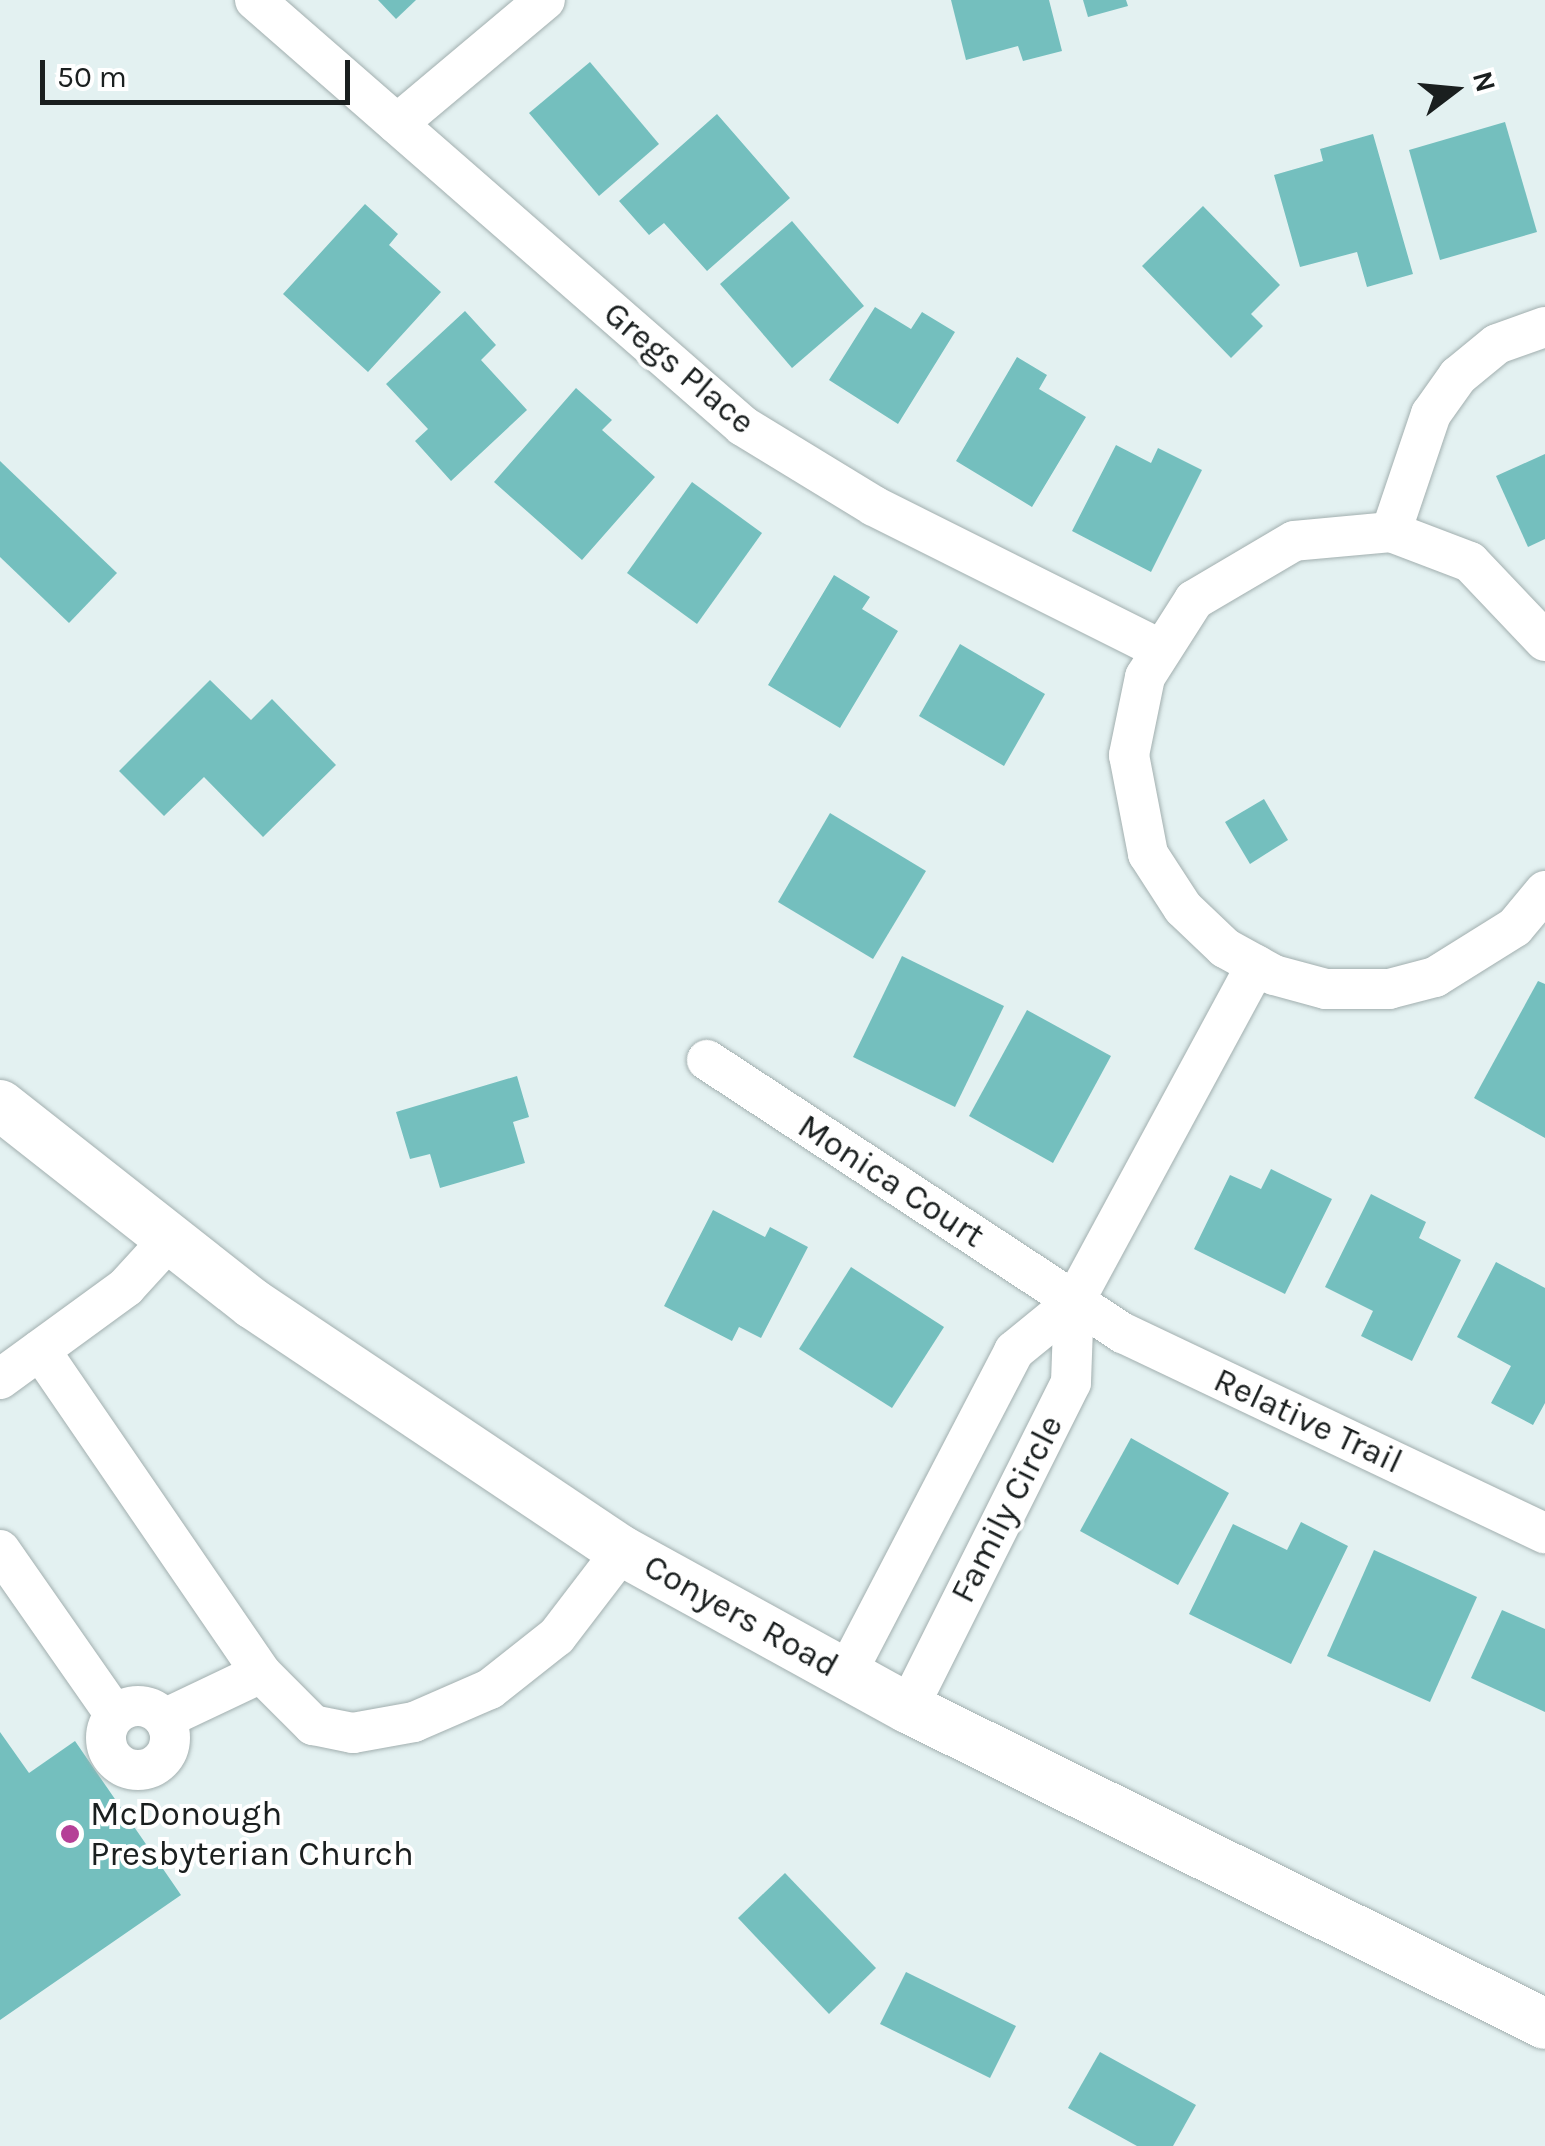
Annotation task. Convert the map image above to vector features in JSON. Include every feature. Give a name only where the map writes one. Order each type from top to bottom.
[{"type":"main road","name":"Conyers Road","points":[[0,1106],[168,1241],[483,1462],[622,1551],[908,1708],[1545,2024]]},
{"type":"street","name":"Gregs Place","points":[[255,0],[743,426],[874,506],[1162,650]]},
{"type":"street","points":[[397,124],[546,0]]},
{"type":"street","points":[[1390,532],[1431,414],[1458,376],[1496,344],[1545,327]]},
{"type":"street","points":[[1545,640],[1470,562],[1390,532],[1294,541],[1194,600],[1145,676],[1129,755],[1148,854],[1182,908],[1226,948],[1256,965],[1326,989],[1388,989],[1435,977],[1515,927],[1545,892]]},
{"type":"street","name":"Family Circle","points":[[846,1674],[1014,1351],[1074,1302],[1256,965]]},
{"type":"street","name":"Monica Court","points":[[707,1060],[1074,1302]]},
{"type":"street","points":[[0,1380],[126,1287],[168,1241]]},
{"type":"street","name":"Family Circle","points":[[908,1708],[1071,1382],[1074,1302]]},
{"type":"street","name":"Relative Trail","points":[[1074,1302],[1123,1333],[1545,1533]]},
{"type":"street","points":[[40,1350],[261,1673],[313,1725],[353,1732],[414,1722],[490,1688],[556,1636],[622,1551]]},
{"type":"street","points":[[0,1550],[115,1715]]},
{"type":"street","points":[[164,1719],[261,1673]]},
{"type":"street","points":[[146,1706],[164,1719],[168,1750],[155,1765],[136,1770],[117,1762],[106,1746],[115,1715],[146,1706]]},
{"type":"building","points":[[378,0],[416,0],[396,19]]},
{"type":"building","points":[[951,0],[1049,0],[1062,51],[1023,61],[1018,46],[966,60]]},
{"type":"building","points":[[1083,0],[1126,0],[1128,6],[1088,17]]},
{"type":"building","points":[[590,62],[659,144],[599,196],[529,113]]},
{"type":"building","points":[[717,114],[790,198],[707,271],[664,223],[649,235],[619,201]]},
{"type":"building","points":[[1505,122],[1537,232],[1440,260],[1409,150]]},
{"type":"building","points":[[1373,134],[1413,274],[1367,287],[1357,252],[1300,267],[1274,175],[1323,161],[1320,149]]},
{"type":"building","points":[[365,204],[398,234],[389,245],[441,292],[368,372],[283,294]]},
{"type":"building","points":[[1203,206],[1280,285],[1251,314],[1263,326],[1231,358],[1142,266]]},
{"type":"building","points":[[792,221],[864,306],[792,368],[720,284]]},
{"type":"building","points":[[875,307],[911,329],[922,312],[955,332],[898,424],[829,380]]},
{"type":"building","points":[[465,311],[496,345],[481,360],[527,410],[451,481],[415,441],[428,429],[386,384]]},
{"type":"building","points":[[1017,357],[1047,375],[1039,389],[1086,417],[1032,507],[956,461]]},
{"type":"building","points":[[576,388],[612,420],[602,430],[655,477],[582,560],[494,482]]},
{"type":"building","points":[[1116,445],[1151,463],[1158,448],[1202,470],[1151,572],[1072,531]]},
{"type":"building","points":[[1545,454],[1545,539],[1528,547],[1496,476]]},
{"type":"building","points":[[0,461],[117,573],[69,623],[0,557]]},
{"type":"building","points":[[692,482],[762,533],[697,624],[627,573]]},
{"type":"building","points":[[834,575],[870,597],[862,609],[898,631],[840,728],[768,685]]},
{"type":"building","points":[[960,644],[1045,694],[1004,766],[919,716]]},
{"type":"building","points":[[210,680],[251,720],[272,699],[336,765],[263,837],[204,777],[164,816],[119,771]]},
{"type":"building","points":[[1264,799],[1288,840],[1250,864],[1225,822]]},
{"type":"building","points":[[830,813],[926,871],[873,959],[778,902]]},
{"type":"building","points":[[902,956],[1004,1006],[955,1107],[853,1057]]},
{"type":"building","points":[[1538,981],[1545,984],[1545,1138],[1474,1098]]},
{"type":"building","points":[[1027,1010],[1111,1056],[1053,1163],[969,1116]]},
{"type":"building","points":[[517,1076],[529,1117],[513,1122],[525,1163],[440,1188],[430,1154],[410,1159],[396,1112]]},
{"type":"building","points":[[1271,1169],[1332,1199],[1285,1294],[1194,1249],[1230,1175],[1261,1189]]},
{"type":"building","points":[[1371,1194],[1426,1222],[1419,1238],[1461,1260],[1412,1361],[1361,1336],[1373,1311],[1325,1287]]},
{"type":"building","points":[[713,1210],[765,1237],[770,1227],[808,1247],[761,1338],[739,1327],[732,1341],[664,1306]]},
{"type":"building","points":[[1496,1262],[1545,1288],[1545,1403],[1533,1425],[1491,1403],[1511,1366],[1457,1337]]},
{"type":"building","points":[[851,1267],[944,1327],[892,1408],[799,1349]]},
{"type":"building","points":[[1131,1438],[1229,1493],[1178,1585],[1080,1531]]},
{"type":"building","points":[[1301,1522],[1348,1546],[1291,1664],[1189,1614],[1233,1524],[1287,1550]]},
{"type":"building","points":[[1374,1550],[1477,1597],[1430,1702],[1327,1656]]},
{"type":"building","points":[[1502,1610],[1545,1629],[1545,1712],[1471,1678]]},
{"type":"building","name":"McDonough Presbyterian Church","points":[[0,1732],[29,1773],[75,1741],[181,1895],[0,2020]]},
{"type":"building","points":[[785,1873],[876,1968],[829,2014],[738,1918]]},
{"type":"building","points":[[906,1972],[1016,2026],[990,2078],[880,2024]]},
{"type":"building","points":[[1100,2052],[1196,2105],[1173,2146],[1137,2146],[1068,2108]]},
{"type":"place","name":"McDonough Presbyterian Church","points":[[70,1834]]}]
